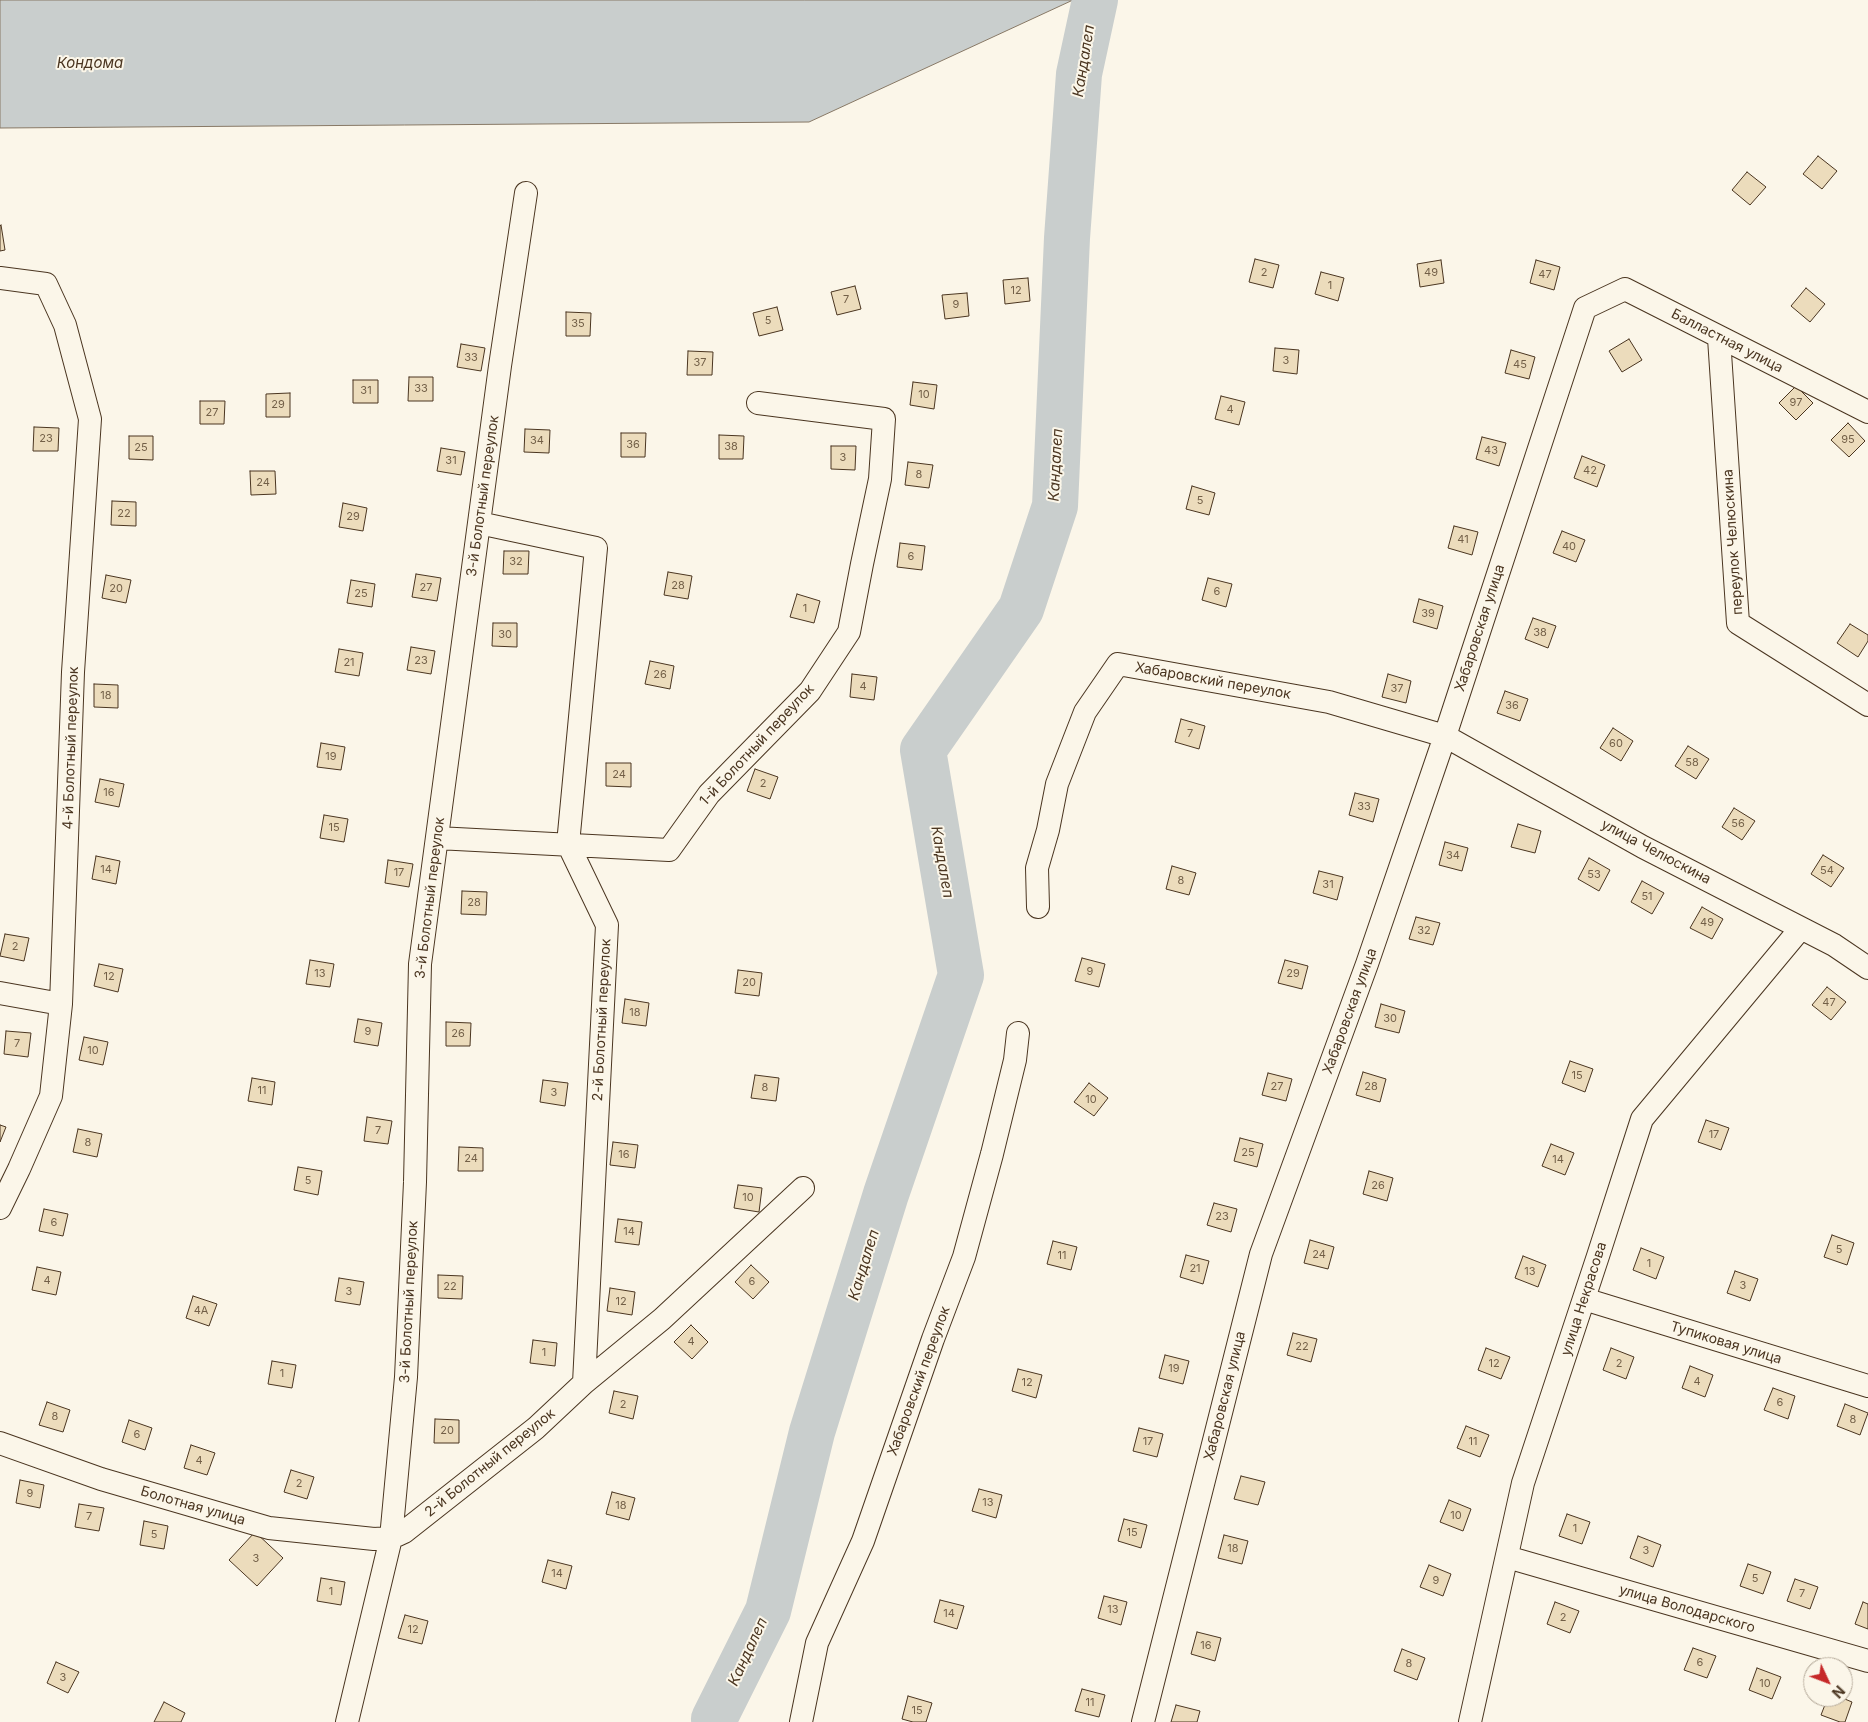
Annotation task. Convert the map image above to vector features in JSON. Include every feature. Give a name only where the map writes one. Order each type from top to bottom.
[{"type":"street","name":"3-й Болотный переулок","points":[[348,1722],[391,1538],[406,1377],[415,1182],[420,964],[500,366],[526,194]]},
{"type":"street","name":"4-й Болотный переулок","points":[[0,278],[46,284],[65,326],[90,419],[73,672],[61,1004],[51,1096],[0,1208]]},
{"type":"street","name":"Балластная улица","points":[[1586,308],[1625,290],[1868,412]]},
{"type":"street","name":"Хабаровская улица","points":[[1143,1722],[1261,1254],[1367,964],[1445,736],[1586,308]]},
{"type":"street","name":"переулок Челюскина","points":[[1719,338],[1738,623],[1868,705]]},
{"type":"street","name":"1-й Болотный переулок","points":[[437,838],[670,850],[709,794],[810,691],[849,632],[880,479],[884,419],[758,403]]},
{"type":"street","points":[[479,523],[596,548],[568,844]]},
{"type":"street","name":"Хабаровский переулок","points":[[1038,907],[1037,868],[1048,830],[1057,784],[1085,712],[1118,664],[1329,702],[1445,736]]},
{"type":"street","name":"улица Челюскина","points":[[1445,736],[1643,846],[1834,945],[1868,968]]},
{"type":"street","name":"2-й Болотный переулок","points":[[568,844],[607,925],[584,1382]]},
{"type":"street","name":"улица Некрасова","points":[[1470,1722],[1523,1483],[1642,1119],[1801,928]]},
{"type":"street","points":[[0,993],[61,1004]]},
{"type":"street","name":"Хабаровский переулок","points":[[801,1722],[817,1643],[863,1541],[929,1348],[964,1257],[1015,1060],[1018,1033]]},
{"type":"street","name":"2-й Болотный переулок","points":[[391,1538],[404,1532],[536,1428],[584,1382],[662,1318],[802,1188]]},
{"type":"street","name":"Тупиковая улица","points":[[1584,1299],[1868,1386]]},
{"type":"street","name":"Болотная улица","points":[[0,1443],[101,1479],[269,1528],[374,1539],[391,1538]]},
{"type":"street","name":"улица Володарского","points":[[1507,1557],[1868,1661]]},
{"type":"water","name":"Кондома","points":[[0,0],[1073,0],[809,122],[0,128]]},
{"type":"building","points":[[1818,156],[1837,171],[1822,189],[1803,174]]},
{"type":"building","points":[[1747,172],[1766,187],[1750,205],[1732,190]]},
{"type":"building","points":[[0,226],[5,250],[0,251]]},
{"type":"building","points":[[1255,259],[1279,265],[1273,288],[1249,282]]},
{"type":"building","points":[[1441,260],[1444,283],[1420,287],[1417,264]]},
{"type":"building","points":[[1536,260],[1560,267],[1554,290],[1530,283]]},
{"type":"building","points":[[1321,272],[1344,278],[1338,301],[1315,294]]},
{"type":"building","points":[[1028,278],[1030,301],[1005,304],[1003,280]]},
{"type":"building","points":[[855,286],[861,309],[837,315],[831,292]]},
{"type":"building","points":[[1806,288],[1825,304],[1810,322],[1791,306]]},
{"type":"building","points":[[967,293],[969,316],[945,319],[942,295]]},
{"type":"building","points":[[777,307],[783,330],[759,336],[753,313]]},
{"type":"building","points":[[566,312],[591,313],[590,336],[566,336]]},
{"type":"building","points":[[1629,339],[1642,360],[1622,372],[1609,351]]},
{"type":"building","points":[[461,344],[485,348],[481,371],[457,367]]},
{"type":"building","points":[[1275,348],[1299,350],[1297,374],[1273,371]]},
{"type":"building","points":[[1511,350],[1535,357],[1529,379],[1505,373]]},
{"type":"building","points":[[688,351],[713,352],[712,375],[687,375]]},
{"type":"building","points":[[409,377],[433,377],[433,401],[408,401]]},
{"type":"building","points":[[353,380],[378,380],[378,403],[353,403]]},
{"type":"building","points":[[913,382],[937,385],[934,409],[910,405]]},
{"type":"building","points":[[1796,386],[1813,403],[1796,420],[1779,403]]},
{"type":"building","points":[[290,393],[290,417],[266,417],[266,394]]},
{"type":"building","points":[[1221,396],[1245,402],[1239,425],[1215,419]]},
{"type":"building","points":[[200,401],[225,401],[224,424],[200,424]]},
{"type":"building","points":[[1848,423],[1865,441],[1849,457],[1831,440]]},
{"type":"building","points":[[34,427],[59,428],[58,451],[33,451]]},
{"type":"building","points":[[525,429],[550,430],[549,453],[524,452]]},
{"type":"building","points":[[621,433],[646,433],[645,457],[621,457]]},
{"type":"building","points":[[719,435],[744,436],[743,459],[719,459]]},
{"type":"building","points":[[129,436],[153,436],[153,460],[129,459]]},
{"type":"building","points":[[1482,437],[1506,443],[1499,466],[1476,459]]},
{"type":"building","points":[[831,446],[856,446],[855,470],[831,469]]},
{"type":"building","points":[[441,448],[465,452],[461,475],[437,471]]},
{"type":"building","points":[[1582,456],[1605,465],[1597,487],[1574,478]]},
{"type":"building","points":[[908,462],[933,465],[929,488],[905,485]]},
{"type":"building","points":[[250,471],[275,471],[276,494],[251,495]]},
{"type":"building","points":[[1192,486],[1215,493],[1209,515],[1186,509]]},
{"type":"building","points":[[112,501],[136,502],[136,526],[111,525]]},
{"type":"building","points":[[343,503],[367,508],[363,531],[339,527]]},
{"type":"building","points":[[1454,526],[1478,532],[1472,555],[1448,548]]},
{"type":"building","points":[[1562,531],[1585,540],[1576,562],[1553,553]]},
{"type":"building","points":[[900,543],[925,546],[922,570],[897,567]]},
{"type":"building","points":[[504,551],[529,551],[528,574],[503,574]]},
{"type":"building","points":[[668,572],[692,576],[688,599],[664,595]]},
{"type":"building","points":[[416,574],[441,578],[437,601],[412,597]]},
{"type":"building","points":[[106,575],[131,580],[126,603],[102,598]]},
{"type":"building","points":[[1208,578],[1232,584],[1226,607],[1202,600]]},
{"type":"building","points":[[351,580],[375,584],[372,607],[347,603]]},
{"type":"building","points":[[797,594],[820,601],[814,623],[790,617]]},
{"type":"building","points":[[1419,599],[1443,606],[1437,629],[1413,622]]},
{"type":"building","points":[[1533,618],[1556,626],[1548,648],[1525,639]]},
{"type":"building","points":[[493,623],[517,623],[517,647],[492,646]]},
{"type":"building","points":[[1850,624],[1868,635],[1868,641],[1858,657],[1837,643]]},
{"type":"building","points":[[411,647],[435,651],[431,674],[407,670]]},
{"type":"building","points":[[339,649],[363,653],[359,676],[335,672]]},
{"type":"building","points":[[650,661],[674,666],[670,689],[645,684]]},
{"type":"building","points":[[852,674],[877,677],[874,700],[850,697]]},
{"type":"building","points":[[1388,674],[1411,681],[1406,703],[1382,697]]},
{"type":"building","points":[[94,684],[118,685],[118,708],[94,707]]},
{"type":"building","points":[[1505,691],[1528,699],[1520,721],[1497,713]]},
{"type":"building","points":[[1181,719],[1205,726],[1199,749],[1175,742]]},
{"type":"building","points":[[1613,728],[1633,741],[1621,761],[1600,748]]},
{"type":"building","points":[[321,743],[345,747],[341,770],[317,767]]},
{"type":"building","points":[[1688,746],[1709,759],[1696,779],[1675,766]]},
{"type":"building","points":[[606,763],[631,763],[631,787],[606,786]]},
{"type":"building","points":[[755,769],[778,777],[770,799],[747,791]]},
{"type":"building","points":[[100,779],[124,784],[119,807],[95,802]]},
{"type":"building","points":[[1355,793],[1379,799],[1373,822],[1349,815]]},
{"type":"building","points":[[1734,808],[1755,821],[1742,840],[1722,827]]},
{"type":"building","points":[[324,815],[348,819],[344,842],[320,838]]},
{"type":"building","points":[[1518,824],[1541,831],[1535,853],[1511,847]]},
{"type":"building","points":[[1445,842],[1468,848],[1462,871],[1439,865]]},
{"type":"building","points":[[1823,855],[1844,868],[1831,887],[1811,874]]},
{"type":"building","points":[[96,856],[120,861],[116,884],[92,879]]},
{"type":"building","points":[[1589,858],[1610,870],[1599,891],[1578,879]]},
{"type":"building","points":[[388,860],[413,864],[409,887],[385,883]]},
{"type":"building","points":[[1172,866],[1196,873],[1189,895],[1166,889]]},
{"type":"building","points":[[1319,871],[1343,877],[1337,900],[1313,893]]},
{"type":"building","points":[[1642,881],[1664,893],[1652,914],[1631,902]]},
{"type":"building","points":[[462,891],[487,892],[486,915],[461,914]]},
{"type":"building","points":[[1702,907],[1723,919],[1712,939],[1690,928]]},
{"type":"building","points":[[1416,917],[1440,923],[1433,945],[1409,939]]},
{"type":"building","points":[[5,934],[29,938],[24,961],[0,956]]},
{"type":"building","points":[[1082,958],[1105,964],[1099,987],[1075,981]]},
{"type":"building","points":[[310,960],[334,964],[330,987],[306,984]]},
{"type":"building","points":[[1285,960],[1308,966],[1302,989],[1278,983]]},
{"type":"building","points":[[99,964],[123,969],[118,992],[94,986]]},
{"type":"building","points":[[738,970],[762,973],[759,996],[735,993]]},
{"type":"building","points":[[1827,987],[1846,1002],[1831,1020],[1812,1005]]},
{"type":"building","points":[[625,999],[649,1003],[646,1026],[622,1023]]},
{"type":"building","points":[[1381,1004],[1405,1011],[1399,1033],[1375,1027]]},
{"type":"building","points":[[358,1019],[382,1023],[378,1046],[354,1042]]},
{"type":"building","points":[[446,1022],[471,1023],[470,1046],[446,1046]]},
{"type":"building","points":[[6,1031],[31,1033],[28,1057],[4,1054]]},
{"type":"building","points":[[84,1037],[108,1042],[103,1065],[79,1060]]},
{"type":"building","points":[[1570,1061],[1593,1069],[1585,1092],[1562,1083]]},
{"type":"building","points":[[1363,1072],[1386,1079],[1380,1102],[1356,1095]]},
{"type":"building","points":[[1268,1073],[1292,1079],[1286,1101],[1262,1095]]},
{"type":"building","points":[[755,1075],[779,1078],[776,1101],[751,1098]]},
{"type":"building","points":[[252,1078],[275,1082],[272,1105],[248,1101]]},
{"type":"building","points":[[543,1080],[568,1083],[565,1106],[540,1102]]},
{"type":"building","points":[[1089,1083],[1108,1098],[1094,1116],[1074,1102]]},
{"type":"building","points":[[367,1117],[392,1121],[388,1144],[364,1141]]},
{"type":"building","points":[[1706,1120],[1729,1128],[1721,1150],[1698,1142]]},
{"type":"building","points":[[0,1125],[6,1127],[0,1142]]},
{"type":"building","points":[[78,1129],[102,1134],[97,1157],[73,1152]]},
{"type":"building","points":[[1240,1138],[1263,1144],[1257,1167],[1234,1161]]},
{"type":"building","points":[[613,1142],[638,1145],[635,1168],[610,1165]]},
{"type":"building","points":[[1551,1144],[1574,1153],[1565,1175],[1542,1166]]},
{"type":"building","points":[[459,1147],[483,1148],[483,1171],[458,1171]]},
{"type":"building","points":[[298,1167],[322,1171],[318,1195],[294,1190]]},
{"type":"building","points":[[1369,1171],[1393,1178],[1387,1201],[1363,1194]]},
{"type":"building","points":[[738,1185],[762,1188],[759,1212],[734,1208]]},
{"type":"building","points":[[1214,1203],[1237,1209],[1231,1232],[1207,1225]]},
{"type":"building","points":[[44,1209],[68,1214],[63,1236],[39,1231]]},
{"type":"building","points":[[618,1219],[642,1222],[639,1245],[615,1242]]},
{"type":"building","points":[[1832,1235],[1854,1243],[1847,1265],[1824,1257]]},
{"type":"building","points":[[1310,1240],[1334,1247],[1328,1269],[1304,1263]]},
{"type":"building","points":[[1053,1241],[1077,1247],[1071,1270],[1047,1264]]},
{"type":"building","points":[[1641,1248],[1664,1257],[1656,1279],[1633,1270]]},
{"type":"building","points":[[1186,1255],[1209,1261],[1203,1284],[1180,1277]]},
{"type":"building","points":[[1523,1256],[1546,1265],[1538,1287],[1515,1278]]},
{"type":"building","points":[[751,1265],[769,1282],[753,1299],[735,1282]]},
{"type":"building","points":[[37,1267],[61,1272],[56,1295],[32,1290]]},
{"type":"building","points":[[1735,1271],[1758,1279],[1750,1301],[1727,1293]]},
{"type":"building","points":[[438,1275],[463,1276],[462,1299],[438,1298]]},
{"type":"building","points":[[339,1278],[364,1282],[360,1305],[335,1301]]},
{"type":"building","points":[[610,1288],[635,1292],[632,1315],[607,1311]]},
{"type":"building","points":[[193,1296],[217,1304],[209,1326],[186,1318]]},
{"type":"building","points":[[691,1325],[708,1342],[692,1359],[674,1342]]},
{"type":"building","points":[[1293,1333],[1317,1339],[1311,1362],[1287,1355]]},
{"type":"building","points":[[533,1340],[557,1343],[555,1366],[530,1363]]},
{"type":"building","points":[[1486,1348],[1510,1357],[1501,1379],[1478,1370]]},
{"type":"building","points":[[1611,1348],[1634,1357],[1626,1379],[1603,1370]]},
{"type":"building","points":[[1165,1355],[1189,1361],[1183,1384],[1159,1378]]},
{"type":"building","points":[[272,1361],[296,1365],[292,1388],[268,1384]]},
{"type":"building","points":[[1690,1366],[1713,1375],[1705,1397],[1682,1388]]},
{"type":"building","points":[[1018,1369],[1042,1375],[1036,1398],[1012,1391]]},
{"type":"building","points":[[1773,1388],[1795,1396],[1788,1419],[1764,1410]]},
{"type":"building","points":[[614,1391],[638,1396],[633,1419],[609,1413]]},
{"type":"building","points":[[47,1402],[70,1410],[63,1432],[39,1425]]},
{"type":"building","points":[[1845,1404],[1868,1413],[1860,1435],[1837,1426]]},
{"type":"building","points":[[435,1419],[459,1420],[459,1443],[434,1443]]},
{"type":"building","points":[[129,1420],[152,1428],[145,1450],[122,1442]]},
{"type":"building","points":[[1466,1426],[1489,1435],[1480,1457],[1457,1448]]},
{"type":"building","points":[[1139,1428],[1163,1434],[1157,1457],[1133,1451]]},
{"type":"building","points":[[191,1445],[215,1453],[207,1475],[184,1468]]},
{"type":"building","points":[[291,1470],[314,1477],[307,1499],[284,1492]]},
{"type":"building","points":[[1241,1476],[1265,1482],[1258,1505],[1234,1499]]},
{"type":"building","points":[[20,1480],[44,1485],[40,1508],[16,1503]]},
{"type":"building","points":[[979,1489],[1002,1495],[996,1518],[972,1511]]},
{"type":"building","points":[[612,1492],[635,1498],[629,1520],[606,1514]]},
{"type":"building","points":[[1449,1500],[1471,1509],[1463,1531],[1440,1522]]},
{"type":"building","points":[[79,1504],[104,1508],[99,1531],[75,1527]]},
{"type":"building","points":[[1567,1514],[1590,1522],[1582,1544],[1559,1536]]},
{"type":"building","points":[[1124,1519],[1147,1525],[1141,1548],[1118,1541]]},
{"type":"building","points":[[144,1521],[168,1526],[164,1549],[140,1545]]},
{"type":"building","points":[[255,1532],[283,1558],[257,1586],[229,1560]]},
{"type":"building","points":[[1224,1535],[1248,1541],[1242,1564],[1218,1558]]},
{"type":"building","points":[[1638,1536],[1661,1545],[1653,1567],[1630,1558]]},
{"type":"building","points":[[548,1560],[572,1566],[566,1589],[542,1582]]},
{"type":"building","points":[[1748,1564],[1771,1572],[1763,1594],[1740,1586]]},
{"type":"building","points":[[1429,1565],[1451,1574],[1443,1596],[1420,1587]]},
{"type":"building","points":[[321,1578],[345,1582],[341,1605],[317,1601]]},
{"type":"building","points":[[1795,1579],[1818,1587],[1810,1609],[1787,1601]]},
{"type":"building","points":[[1104,1596],[1127,1602],[1121,1625],[1098,1618]]},
{"type":"building","points":[[940,1600],[964,1606],[957,1629],[934,1622]]},
{"type":"building","points":[[1555,1602],[1579,1611],[1570,1633],[1547,1624]]},
{"type":"building","points":[[1863,1602],[1868,1604],[1868,1629],[1855,1624]]},
{"type":"building","points":[[405,1615],[428,1621],[422,1644],[398,1638]]},
{"type":"building","points":[[1197,1632],[1221,1638],[1215,1661],[1191,1654]]},
{"type":"building","points":[[1693,1648],[1716,1656],[1707,1678],[1684,1670]]},
{"type":"building","points":[[1402,1649],[1425,1658],[1417,1680],[1394,1671]]},
{"type":"building","points":[[56,1662],[79,1672],[68,1693],[47,1683]]},
{"type":"building","points":[[1757,1668],[1781,1677],[1772,1699],[1749,1690]]},
{"type":"building","points":[[1082,1689],[1105,1695],[1099,1717],[1075,1711]]},
{"type":"building","points":[[908,1696],[932,1703],[926,1722],[913,1722],[902,1719]]},
{"type":"building","points":[[164,1702],[185,1713],[181,1722],[154,1722]]},
{"type":"building","points":[[1176,1705],[1200,1711],[1197,1722],[1171,1722]]},
{"type":"building","points":[[1824,1707],[1850,1707],[1845,1722],[1821,1715]]},
{"type":"waterway","name":"Кандалеп","points":[[715,1722],[714,1719],[768,1611],[812,1432],[886,1194],[961,975],[923,750],[1021,609],[1055,506],[1067,238],[1079,74],[1095,0]]}]
